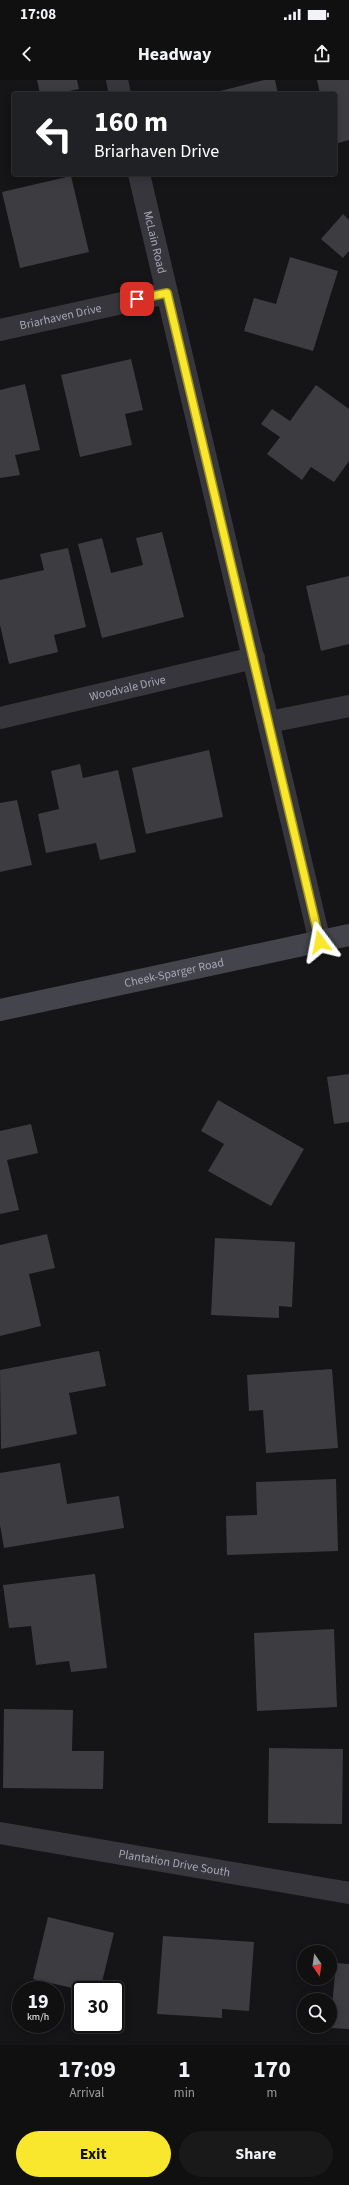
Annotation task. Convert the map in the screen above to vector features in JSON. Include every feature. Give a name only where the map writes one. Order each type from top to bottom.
[{"type":"main road","name":"Cheek-Sparger Road","points":[[0,1010],[349,935]]},
{"type":"street","points":[[117,80],[120,92]]},
{"type":"street","name":"McLain Road","points":[[139,176],[320,942]]},
{"type":"street","name":"Briarhaven Drive","points":[[0,330],[167,293]]},
{"type":"street","name":"Woodvale Drive","points":[[0,718],[254,658]]},
{"type":"street","points":[[269,722],[349,706]]},
{"type":"street","name":"Plantation Drive South","points":[[0,1833],[349,1893]]},
{"type":"building","points":[[37,80],[77,80],[79,89],[65,92],[40,92]]},
{"type":"building","points":[[264,80],[275,80],[278,92],[216,92]]},
{"type":"building","points":[[317,80],[349,80],[349,140],[337,143],[337,92],[320,92]]},
{"type":"building","points":[[71,176],[89,252],[20,268],[2,192]]},
{"type":"building","points":[[343,214],[349,220],[349,251],[343,258],[321,239]]},
{"type":"building","points":[[290,257],[338,271],[313,351],[244,331],[254,298],[276,304]]},
{"type":"building","points":[[131,359],[143,410],[125,414],[132,445],[80,457],[61,375]]},
{"type":"building","points":[[25,384],[40,450],[15,455],[20,475],[0,478],[0,390]]},
{"type":"building","points":[[316,385],[349,409],[349,461],[334,482],[311,467],[302,480],[267,454],[280,437],[261,424],[272,409],[290,421]]},
{"type":"building","points":[[162,532],[184,617],[102,638],[78,544],[102,538],[111,573],[143,565],[136,538]]},
{"type":"building","points":[[68,548],[86,627],[54,635],[58,652],[9,664],[0,625],[0,580],[44,570],[40,554]]},
{"type":"building","points":[[349,576],[349,644],[321,651],[306,586]]},
{"type":"building","points":[[209,750],[223,817],[146,834],[132,768]]},
{"type":"building","points":[[80,764],[83,778],[118,770],[136,852],[100,860],[96,843],[46,853],[38,814],[59,809],[51,771]]},
{"type":"building","points":[[17,800],[32,865],[0,872],[0,803]]},
{"type":"building","points":[[349,1074],[349,1122],[334,1124],[327,1077]]},
{"type":"building","points":[[218,1100],[304,1149],[271,1206],[208,1171],[224,1144],[201,1131]]},
{"type":"building","points":[[31,1124],[38,1153],[7,1160],[19,1210],[0,1214],[0,1131]]},
{"type":"building","points":[[47,1234],[55,1268],[29,1274],[41,1326],[0,1336],[0,1245]]},
{"type":"building","points":[[215,1238],[295,1242],[292,1307],[279,1306],[279,1318],[211,1315]]},
{"type":"building","points":[[99,1351],[106,1386],[69,1393],[77,1434],[1,1449],[0,1370]]},
{"type":"building","points":[[332,1369],[338,1448],[266,1453],[263,1410],[249,1411],[247,1375]]},
{"type":"building","points":[[60,1463],[67,1504],[119,1496],[124,1528],[4,1548],[0,1525],[0,1473]]},
{"type":"building","points":[[336,1479],[338,1551],[227,1555],[226,1516],[257,1515],[256,1482]]},
{"type":"building","points":[[95,1574],[107,1668],[71,1672],[69,1661],[36,1665],[31,1626],[9,1628],[3,1585]]},
{"type":"building","points":[[334,1629],[337,1707],[257,1711],[254,1633]]},
{"type":"building","points":[[4,1709],[73,1710],[72,1751],[104,1751],[103,1789],[3,1788]]},
{"type":"building","points":[[269,1748],[343,1749],[342,1824],[268,1823]]},
{"type":"building","points":[[48,1917],[114,1933],[102,1981],[72,1981],[72,1988],[64,1986],[64,1981],[42,1981],[33,1979]]},
{"type":"building","points":[[163,1936],[254,1942],[249,2011],[222,2009],[222,2018],[157,2014]]},
{"type":"building","points":[[337,1963],[349,1964],[349,2029],[337,2028],[337,1993],[333,1993],[334,1985],[337,1985]]},
{"type":"route","points":[[137,299],[167,293],[320,942]]}]
